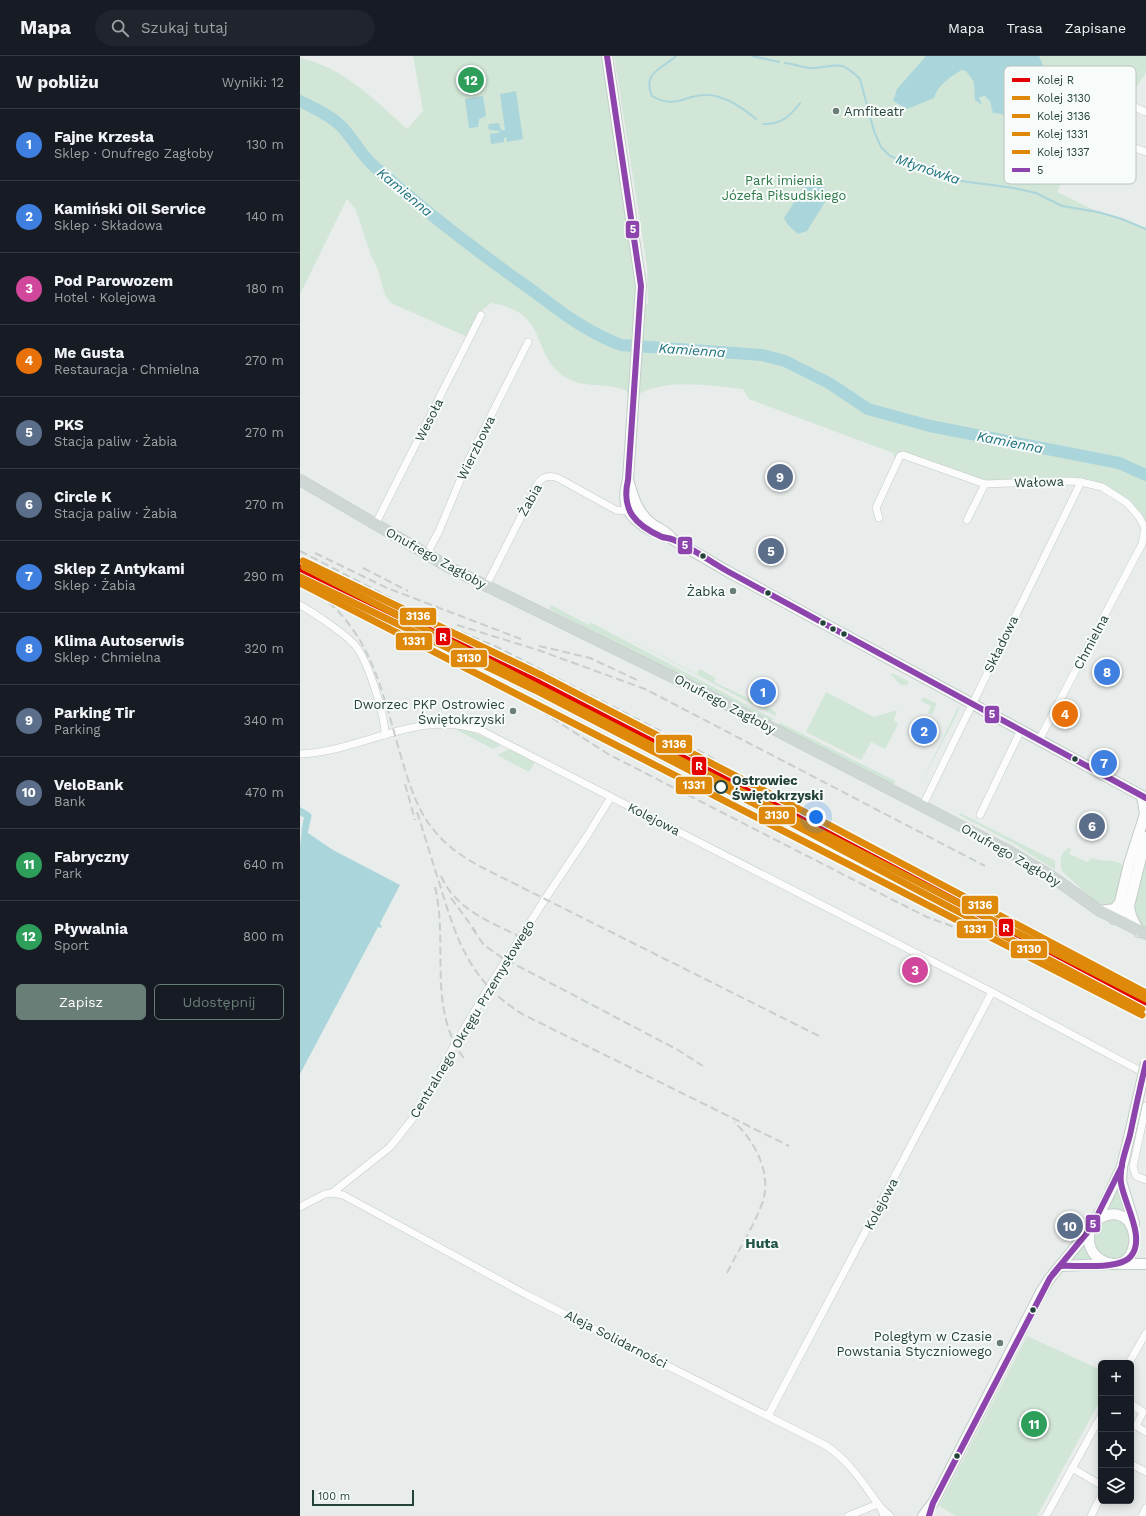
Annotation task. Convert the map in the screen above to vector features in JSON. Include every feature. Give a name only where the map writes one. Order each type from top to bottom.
[{"type":"main road","name":"Onufrego Zagłoby","points":[[300,480],[426,555],[486,586],[689,685],[1039,868],[1100,911],[1142,933]]},
{"type":"street","points":[[607,56],[640,273],[640,306],[628,480],[625,494],[642,526],[666,539],[672,539],[727,571],[1144,797],[1145,812],[1132,852],[1120,902],[1114,909],[1100,911]]},
{"type":"street","points":[[1136,108],[1146,112]]},
{"type":"street","points":[[1136,148],[1146,152]]},
{"type":"street","name":"Wesoła","points":[[375,525],[481,315]]},
{"type":"street","name":"Wierzbowa","points":[[426,555],[469,459],[528,342]]},
{"type":"street","name":"Wałowa","points":[[879,518],[876,508],[900,456],[905,455],[985,484],[1081,482],[1094,484],[1110,491],[1134,510],[1145,528],[1144,544]]},
{"type":"street","name":"Żabia","points":[[486,586],[537,485],[545,477],[550,476],[558,478],[614,509],[633,509]]},
{"type":"street","name":"Składowa","points":[[922,807],[1081,482]]},
{"type":"street","points":[[967,520],[985,484]]},
{"type":"street","name":"Chmielna","points":[[1039,740],[1144,544]]},
{"type":"street","points":[[300,605],[353,643],[362,654],[385,722],[385,735]]},
{"type":"street","name":"Kolejowa","points":[[300,754],[319,753],[347,747],[430,723],[445,723],[471,727],[507,743],[611,796],[992,992],[1146,1074]]},
{"type":"street","points":[[980,815],[1021,730]]},
{"type":"street","name":"Centralnego Okręgu Przemysłowego","points":[[300,1207],[326,1194],[332,1193],[390,1147],[418,1112],[455,1044],[489,987],[544,899],[587,836],[611,796]]},
{"type":"street","points":[[1142,933],[1131,916],[1129,906],[1146,837]]},
{"type":"street","points":[[1114,919],[1124,912],[1129,906]]},
{"type":"street","name":"Kolejowa","points":[[768,1416],[992,992]]},
{"type":"street","points":[[1146,1063],[1122,1167],[1122,1187],[1139,1237],[1146,1249]]},
{"type":"street","points":[[1146,1106],[1133,1164],[1134,1174],[1146,1180]]},
{"type":"street","points":[[929,1516],[933,1503],[1041,1292],[1093,1224],[1122,1167]]},
{"type":"street","name":"Aleja Solidarności","points":[[332,1193],[343,1196],[527,1295],[835,1451],[852,1467],[879,1506],[884,1516]]},
{"type":"street","points":[[1135,1225],[1127,1217],[1116,1214],[1106,1215],[1093,1224],[1089,1242],[1093,1253],[1101,1260],[1114,1264],[1126,1260],[1135,1253],[1139,1237]]},
{"type":"street","points":[[1060,1266],[1146,1264]]},
{"type":"street","points":[[1131,1360],[1146,1333]]},
{"type":"street","points":[[1134,1406],[1145,1411],[1136,1426],[1146,1432]]},
{"type":"street","points":[[1046,1516],[1098,1421]]},
{"type":"street","points":[[1134,1466],[1146,1472]]},
{"type":"street","points":[[1072,1468],[1098,1483]]},
{"type":"street","points":[[1091,1516],[1098,1502]]},
{"type":"street","points":[[923,1516],[933,1503]]},
{"type":"street","points":[[848,1516],[879,1506]]},
{"type":"street","name":"Aleja Solidarności","points":[[879,1506],[890,1516]]},
{"type":"street","points":[[1142,1516],[1146,1508]]},
{"type":"green space","name":"Park imienia Józefa Piłsudskiego","points":[[413,56],[607,56],[641,300],[648,305],[647,266],[614,56],[1146,56],[1146,73],[1136,88],[1136,66],[1004,66],[1004,184],[1061,184],[1057,192],[1098,212],[1122,219],[1146,229],[1146,545],[1142,544],[1145,528],[1134,510],[1094,484],[985,484],[905,455],[896,463],[893,453],[749,399],[743,389],[687,384],[672,385],[646,391],[634,397],[625,391],[610,386],[588,385],[574,381],[567,378],[555,369],[537,335],[523,315],[510,308],[491,303],[480,312],[470,338],[391,303],[385,295],[378,270],[370,253],[356,210],[347,199],[300,294],[300,58],[316,62],[358,86],[407,129],[423,111]]},
{"type":"green space","points":[[551,605],[589,625],[590,622],[774,719],[769,722],[549,609]]},
{"type":"green space","points":[[602,625],[697,674],[700,669],[716,678],[714,682],[775,711],[775,716]]},
{"type":"green space","points":[[892,673],[908,681],[908,685],[901,685],[891,675]]},
{"type":"green space","points":[[826,692],[874,717],[897,710],[894,720],[898,724],[885,749],[871,742],[861,760],[806,732]]},
{"type":"green space","points":[[923,697],[937,704],[932,715],[928,713],[931,706],[921,701]]},
{"type":"green space","points":[[960,706],[957,714],[919,788],[957,709]]},
{"type":"green space","points":[[779,722],[895,781],[894,784],[891,784],[780,727]]},
{"type":"green space","points":[[453,728],[468,730],[498,743],[500,746],[493,749]]},
{"type":"green space","points":[[510,749],[535,762],[529,772],[497,755]]},
{"type":"green space","points":[[960,813],[1055,861],[1055,870],[1013,843],[959,815]]},
{"type":"green space","points":[[1146,845],[1146,929],[1140,925],[1132,912]]},
{"type":"green space","points":[[1069,848],[1071,849],[1069,854],[1087,862],[1092,858],[1114,861],[1118,862],[1125,868],[1120,902],[1100,911],[1104,905],[1092,899],[1062,871],[1061,858],[1064,852]]},
{"type":"green space","points":[[1117,1189],[1125,1211],[1117,1209],[1107,1210]]},
{"type":"green space","points":[[1113,1220],[1125,1223],[1134,1240],[1125,1255],[1116,1259],[1109,1258],[1102,1254],[1097,1247],[1095,1239],[1096,1231],[1102,1224]]},
{"type":"green space","points":[[1085,1244],[1092,1259],[1072,1260]]},
{"type":"green space","points":[[1027,1336],[1098,1369],[1098,1404],[1037,1516],[956,1516],[939,1506]]},
{"type":"water","points":[[926,56],[1039,56],[1043,66],[1004,66],[1004,115],[993,113],[990,101],[985,96],[979,97],[982,105],[975,100],[974,82],[966,71],[961,70],[945,82],[934,98],[907,109],[893,101],[897,89]]},
{"type":"water","points":[[516,91],[523,139],[507,142],[506,137],[504,138],[504,142],[491,144],[490,134],[498,133],[500,131],[490,130],[488,128],[489,124],[499,123],[501,130],[505,130],[500,94]]},
{"type":"water","points":[[483,96],[486,116],[479,119],[478,127],[469,128],[465,99]]},
{"type":"water","points":[[812,178],[825,189],[828,197],[807,231],[798,234],[788,225],[784,218],[807,182]]},
{"type":"water","points":[[307,828],[308,833],[333,850],[400,885],[380,923],[382,928],[378,927],[300,1074],[300,847],[302,829]]},
{"type":"waterway","points":[[676,56],[652,76],[650,81],[652,96],[668,102],[674,102],[699,95],[720,97],[733,103],[756,119]]},
{"type":"waterway","name":"Młynówka","points":[[752,56],[779,62]]},
{"type":"waterway","name":"Młynówka","points":[[785,63],[810,68],[836,65],[841,66],[852,72],[860,79],[874,131],[881,147],[890,156],[954,180],[1014,188],[1036,193],[1062,206],[1098,212],[1122,219],[1146,229]]},
{"type":"waterway","name":"Kamienna","points":[[300,101],[322,112],[337,122],[369,162],[450,229],[562,312],[584,327],[608,340],[621,345],[762,355],[785,361],[829,383],[868,409],[930,426],[1119,463],[1146,475]]},
{"type":"waterway","points":[[763,124],[775,123],[784,119],[789,116],[800,103]]},
{"type":"waterway","points":[[300,811],[308,816],[305,829]]},
{"type":"railway","points":[[300,551],[435,621],[497,647],[709,756],[797,812],[1146,991]]},
{"type":"railway","points":[[315,553],[387,588],[521,639]]},
{"type":"railway","points":[[300,562],[338,577]]},
{"type":"railway","points":[[363,568],[408,591]]},
{"type":"railway","points":[[300,581],[324,598],[343,617],[358,637],[379,682],[414,796],[427,822],[450,846],[462,856],[483,868],[819,1036]]},
{"type":"railway","points":[[326,593],[340,601]]},
{"type":"railway","points":[[457,625],[538,650],[645,689],[985,866]]},
{"type":"railway","points":[[539,646],[590,658],[637,680]]},
{"type":"railway","points":[[532,705],[608,754],[895,901],[927,917],[1000,944]]},
{"type":"railway","points":[[405,784],[415,820]]},
{"type":"railway","points":[[417,812],[446,906],[460,943],[468,959],[479,975],[506,1003],[524,1015],[789,1146]]},
{"type":"railway","points":[[441,876],[456,899],[466,907],[490,922],[527,940]]},
{"type":"railway","points":[[435,887],[439,909],[442,999],[446,1021],[454,1042],[466,1061]]},
{"type":"railway","points":[[451,898],[476,932]]},
{"type":"railway","points":[[472,928],[484,945],[501,957],[678,1050],[703,1066]]},
{"type":"railway","points":[[727,1273],[758,1215],[764,1197],[765,1187],[765,1176],[759,1156],[748,1138],[734,1122]]},
{"type":"rail line","name":"3136","points":[[303,561],[543,676],[782,800],[1146,993]]},
{"type":"rail line","name":"1337","points":[[304,567],[1146,999]]},
{"type":"rail line","name":"R","points":[[300,568],[539,683],[778,807],[1146,1002]]},
{"type":"rail line","name":"3130","points":[[300,577],[535,690],[774,814],[1142,1009]]},
{"type":"rail line","name":"1331","points":[[300,583],[1142,1015]]},
{"type":"transit line","name":"5","points":[[607,56],[641,286],[626,491],[627,500],[632,515],[638,522],[652,532],[681,543],[727,571],[1146,798]]},
{"type":"transit line","name":"5","points":[[929,1516],[933,1503],[1050,1278],[1060,1266],[1098,1266],[1118,1263],[1131,1256],[1135,1249],[1135,1230],[1121,1183],[1121,1171],[1146,1063]]},
{"type":"transit line","name":"5","points":[[1053,1274],[1091,1228],[1122,1166]]},
{"type":"place","name":"Pływalnia","points":[[471,80]]},
{"type":"place","name":"Amfiteatr","points":[[836,111]]},
{"type":"place","name":"Parking Tir","points":[[780,477]]},
{"type":"place","name":"PKS","points":[[771,551]]},
{"type":"place","name":"Żabka","points":[[733,591]]},
{"type":"place","name":"Klima Autoserwis","points":[[1107,672]]},
{"type":"place","name":"Fajne Krzesła","points":[[763,692]]},
{"type":"place","name":"Dworzec PKP Ostrowiec Świętokrzyski","points":[[513,711]]},
{"type":"place","name":"Me Gusta","points":[[1065,714]]},
{"type":"place","name":"Kamiński Oil Service","points":[[924,731]]},
{"type":"place","name":"Sklep Z Antykami","points":[[1104,763]]},
{"type":"place","name":"Ostrowiec Świętokrzyski","points":[[721,787]]},
{"type":"place","name":"Circle K","points":[[1092,826]]},
{"type":"place","name":"Pod Parowozem","points":[[915,970]]},
{"type":"place","name":"VeloBank","points":[[1070,1226]]},
{"type":"place","name":"Poległym w Czasie Powstania Styczniowego","points":[[1000,1343]]},
{"type":"place","name":"Fabryczny","points":[[1034,1424]]},
{"type":"district","name":"Huta","points":[[762,1243]]}]
